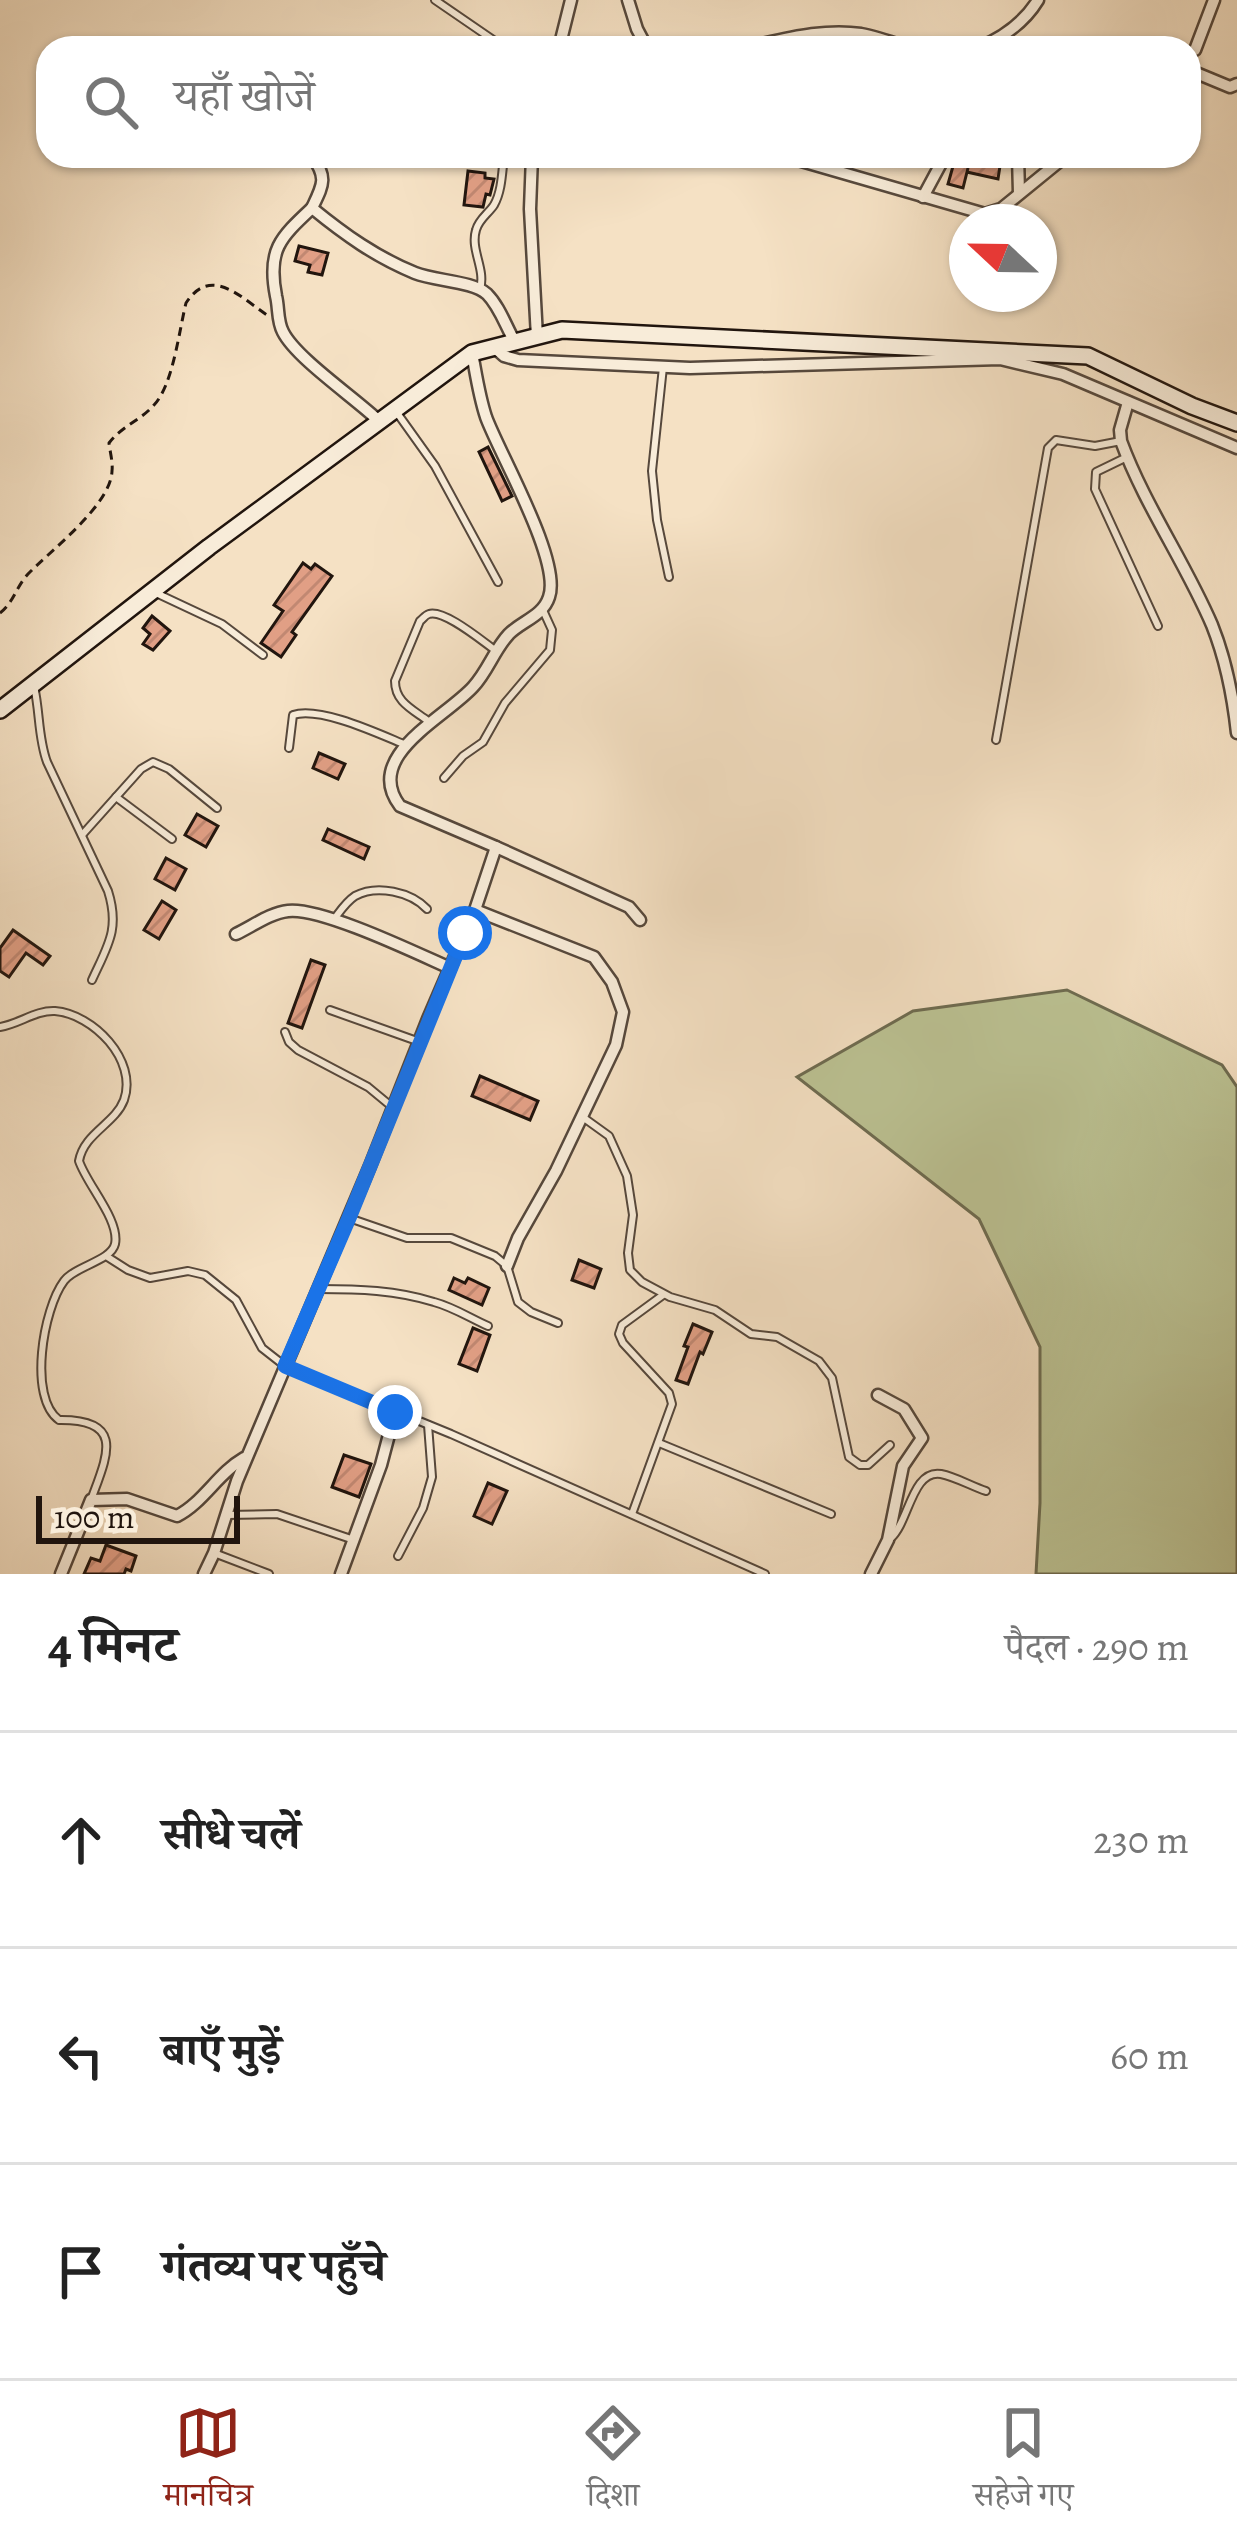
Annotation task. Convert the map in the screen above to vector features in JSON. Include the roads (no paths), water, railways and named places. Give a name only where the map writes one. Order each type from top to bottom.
[{"type":"main road","points":[[0,710],[472,353],[562,330],[1088,356],[1237,423]]},
{"type":"street","points":[[562,36],[571,0]]},
{"type":"street","points":[[628,0],[641,36]]},
{"type":"street","points":[[1001,36],[1032,11],[1038,0]]},
{"type":"street","points":[[1200,36],[1214,0]]},
{"type":"street","points":[[798,36],[868,36]]},
{"type":"street","points":[[1201,75],[1230,87],[1237,84]]},
{"type":"street","points":[[320,168],[323,183],[312,208],[286,233],[275,252],[278,322],[290,344],[379,422]]},
{"type":"street","points":[[532,168],[537,337]]},
{"type":"street","points":[[829,168],[985,214],[1001,209],[1051,168]]},
{"type":"street","points":[[923,197],[939,168]]},
{"type":"street","points":[[1018,168],[1019,193]]},
{"type":"street","points":[[312,208],[353,242],[391,262],[431,279],[480,289],[515,343]]},
{"type":"street","points":[[495,348],[518,360],[663,368],[1000,359],[1063,374],[1237,448]]},
{"type":"street","points":[[472,353],[485,415],[522,492],[549,575],[550,595],[542,608],[510,634],[468,693],[397,756],[390,776],[394,797],[400,806],[629,907],[640,920]]},
{"type":"street","points":[[1128,402],[1121,442],[1210,621],[1227,674],[1237,734]]},
{"type":"street","points":[[204,1574],[247,1456],[475,910],[496,847]]},
{"type":"street","points":[[236,934],[276,914],[300,910],[450,968]]},
{"type":"street","points":[[475,910],[589,953],[612,982],[623,1012],[616,1045],[507,1266]]},
{"type":"street","points":[[871,1574],[889,1540],[903,1466],[922,1438],[904,1409],[878,1395]]},
{"type":"street","points":[[341,1574],[395,1412]]},
{"type":"street","points":[[62,1574],[91,1500],[128,1499],[177,1516],[247,1456]]},
{"type":"lane","points":[[436,0],[488,36]]},
{"type":"lane","points":[[480,289],[483,279],[475,234],[481,219],[493,208],[503,168]]},
{"type":"lane","points":[[663,368],[652,471],[668,577]]},
{"type":"lane","points":[[394,410],[435,466],[498,582]]},
{"type":"lane","points":[[996,740],[1048,448],[1056,440],[1095,446],[1121,442]]},
{"type":"lane","points":[[1127,457],[1096,472],[1095,489],[1158,626]]},
{"type":"lane","points":[[153,591],[222,624],[262,655]]},
{"type":"lane","points":[[445,778],[483,742],[505,703],[550,650],[552,630],[542,608]]},
{"type":"lane","points":[[431,724],[395,693],[395,681],[420,621],[433,613],[448,618],[497,651]]},
{"type":"lane","points":[[34,684],[42,748],[115,911],[112,937],[92,980]]},
{"type":"lane","points":[[290,748],[293,715],[304,712],[406,745]]},
{"type":"lane","points":[[82,836],[147,764],[160,763],[217,808]]},
{"type":"lane","points":[[116,797],[172,839]]},
{"type":"lane","points":[[333,921],[347,902],[369,891],[408,895],[427,909]]},
{"type":"lane","points":[[330,1010],[419,1042]]},
{"type":"lane","points":[[0,1027],[44,1011],[63,1012],[96,1029],[116,1052],[126,1080],[123,1101],[79,1160],[112,1223],[116,1243],[106,1256],[65,1279],[43,1335],[48,1410],[58,1420],[89,1422],[107,1444],[91,1500]]},
{"type":"lane","points":[[285,1032],[298,1050],[368,1087],[393,1108]]},
{"type":"lane","points":[[581,1116],[609,1136],[627,1176],[633,1215],[630,1270],[664,1294],[715,1310],[745,1332],[777,1337],[819,1361],[832,1378],[853,1461],[868,1465],[890,1445]]},
{"type":"lane","points":[[349,1218],[407,1238],[451,1238],[495,1256],[507,1266],[518,1302],[558,1322]]},
{"type":"lane","points":[[106,1256],[149,1278],[188,1271],[205,1275],[236,1300],[262,1348],[285,1366],[765,1574]]},
{"type":"lane","points":[[319,1289],[370,1289],[436,1302],[488,1326]]},
{"type":"lane","points":[[632,1514],[672,1399],[619,1334],[622,1325],[664,1294]]},
{"type":"lane","points":[[398,1556],[432,1478],[428,1425]]},
{"type":"lane","points":[[659,1443],[831,1514]]},
{"type":"lane","points":[[889,1540],[898,1532],[927,1476],[939,1474],[986,1491]]},
{"type":"lane","points":[[226,1515],[277,1514],[354,1540]]},
{"type":"lane","points":[[214,1553],[269,1574]]}]
